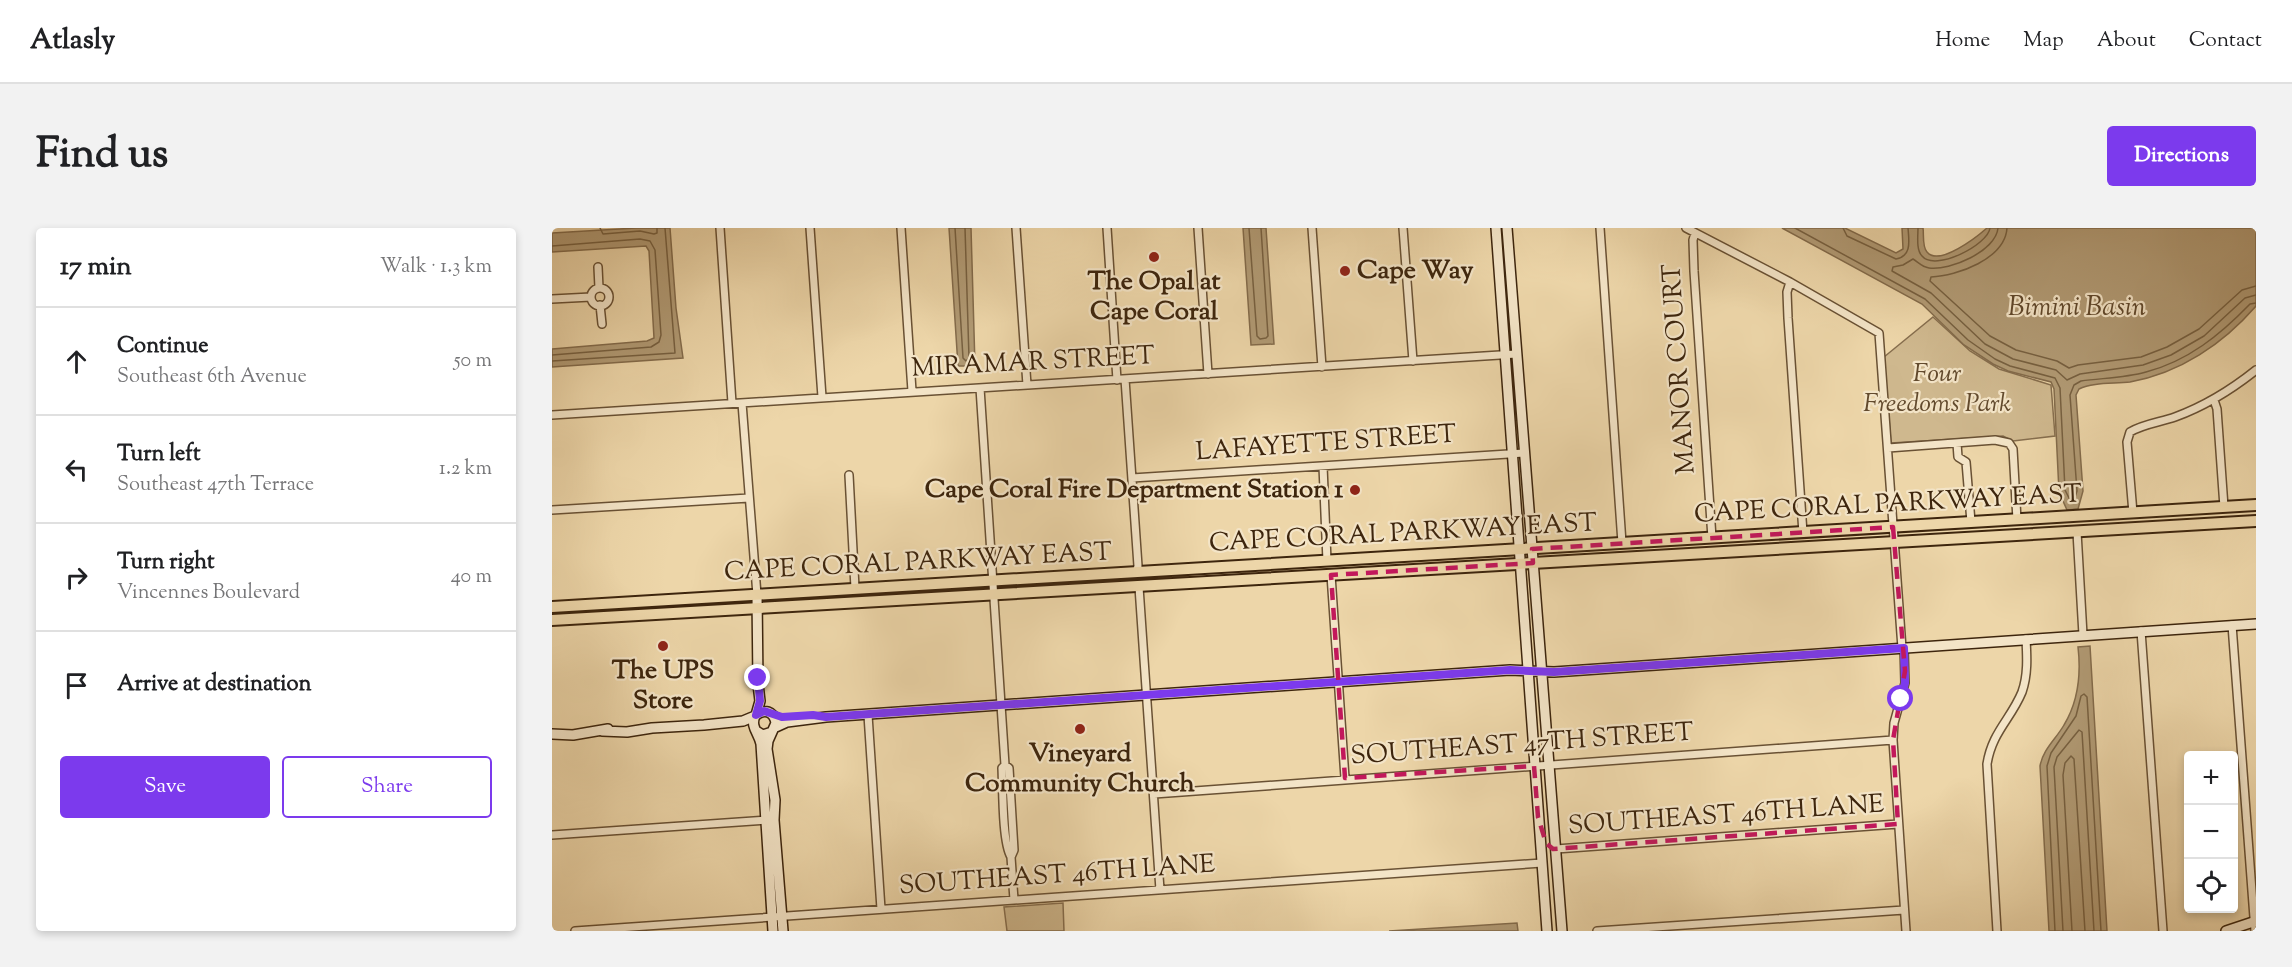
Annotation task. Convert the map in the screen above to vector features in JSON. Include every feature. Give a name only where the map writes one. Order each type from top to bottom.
[{"type":"main road","name":"CAPE CORAL PARKWAY EAST","points":[[552,607],[2256,505]]},
{"type":"main road","points":[[2048,534],[2066,526],[2124,522],[2131,519],[2133,513]]},
{"type":"main road","name":"CAPE CORAL PARKWAY EAST","points":[[552,620],[2256,521]]},
{"type":"main road","points":[[1331,575],[1338,568],[1391,564],[1403,557]]},
{"type":"main road","points":[[1257,580],[1272,574],[1314,571],[1323,567],[1327,561]]},
{"type":"main road","points":[[1139,587],[1146,579],[1199,574],[1208,568]]},
{"type":"main road","points":[[1067,591],[1082,585],[1124,581],[1133,578],[1136,573]]},
{"type":"street","points":[[720,228],[732,403]]},
{"type":"street","points":[[810,228],[822,397]]},
{"type":"street","points":[[902,228],[912,392]]},
{"type":"street","points":[[1016,228],[1027,385]]},
{"type":"street","points":[[1107,228],[1132,478],[1136,573]]},
{"type":"street","points":[[1198,228],[1208,374]]},
{"type":"street","points":[[1312,228],[1322,366]]},
{"type":"street","points":[[1403,228],[1413,361]]},
{"type":"street","points":[[1496,228],[1547,931]]},
{"type":"street","points":[[1508,228],[1562,931]]},
{"type":"street","points":[[1600,228],[1622,543]]},
{"type":"street","points":[[1686,228],[1790,282],[1879,333],[1905,683],[1894,723],[1893,740],[1906,931]]},
{"type":"street","name":"MANOR COURT","points":[[1695,232],[1692,240],[1712,538]]},
{"type":"street","points":[[598,267],[599,288]]},
{"type":"street","points":[[1790,282],[1787,292],[1788,318],[1803,532]]},
{"type":"street","points":[[599,288],[606,291],[609,296],[606,302],[600,305],[593,302],[591,297],[594,290],[599,288]]},
{"type":"street","points":[[552,299],[591,297]]},
{"type":"street","points":[[600,305],[602,324]]},
{"type":"street","name":"MIRAMAR STREET","points":[[552,415],[1516,354]]},
{"type":"street","points":[[2133,513],[2128,434],[2133,429],[2189,412],[2214,400],[2256,370]]},
{"type":"street","points":[[980,388],[1005,765],[1009,768],[1014,850],[1011,857],[1014,900]]},
{"type":"street","points":[[2214,400],[2217,409],[2224,507]]},
{"type":"street","points":[[742,402],[757,595],[760,701],[753,725],[761,744],[783,931]]},
{"type":"street","points":[[1888,448],[1995,441],[2009,443],[2013,449],[2017,520]]},
{"type":"street","points":[[1957,443],[1958,457],[1966,462],[1971,522]]},
{"type":"street","name":"LAFAYETTE STREET","points":[[1132,478],[1524,453]]},
{"type":"street","points":[[1323,466],[1327,561]]},
{"type":"street","points":[[849,475],[855,588]]},
{"type":"street","points":[[552,510],[749,498]]},
{"type":"street","points":[[2077,532],[2083,635]]},
{"type":"street","points":[[1331,575],[1345,778]]},
{"type":"street","points":[[1139,587],[1160,890]]},
{"type":"street","points":[[704,725],[720,728],[746,726],[763,735],[787,722],[826,717],[1338,681],[1510,670],[1554,672],[2256,624]]},
{"type":"street","points":[[2226,931],[2254,925],[2232,626]]},
{"type":"street","points":[[2141,631],[2163,931]]},
{"type":"street","points":[[1997,931],[1987,764],[1993,739],[2021,693],[2025,677],[2026,639]]},
{"type":"street","points":[[759,669],[774,729],[767,749],[775,800],[769,820],[773,931]]},
{"type":"street","points":[[552,734],[627,732],[743,721],[764,711],[782,717],[813,715],[826,717]]},
{"type":"street","points":[[868,715],[881,909]]},
{"type":"street","name":"SOUTHEAST 47TH STREET","points":[[1154,794],[1345,778],[1893,740]]},
{"type":"street","points":[[1538,817],[1543,822],[1546,843],[1556,849]]},
{"type":"street","points":[[552,835],[769,820]]},
{"type":"street","name":"SOUTHEAST 46TH LANE","points":[[1556,849],[1898,824]]},
{"type":"street","name":"SOUTHEAST 46TH LANE","points":[[575,931],[1542,863]]},
{"type":"street","points":[[1597,931],[1904,910]]},
{"type":"highlighted area","points":[[1893,527],[1905,671],[1893,740],[1898,824],[1553,849],[1546,843],[1538,817],[1534,766],[1345,778],[1331,575],[1533,563],[1532,549]]},
{"type":"green space","name":"Four Freedoms Park","points":[[1933,317],[1970,351],[1999,369],[2051,385],[2055,436],[2013,441],[2003,436],[1891,443],[1884,357]]},
{"type":"green space","points":[[1063,903],[1064,931],[1007,931],[1004,907]]},
{"type":"water","points":[[670,228],[676,308],[683,358],[552,367],[552,349],[647,341],[654,338],[649,251],[646,246],[552,252],[552,233]]},
{"type":"water","points":[[949,228],[971,228],[975,366],[958,366]]},
{"type":"water","points":[[1243,228],[1266,228],[1274,344],[1251,345]]},
{"type":"water","name":"Bimini Basin","points":[[1782,228],[1845,228],[1896,253],[1903,249],[1902,228],[1923,228],[1925,250],[1933,256],[1940,256],[1958,249],[1987,228],[2256,228],[2256,306],[2215,344],[2166,372],[2130,382],[2091,385],[2079,389],[2076,395],[2083,491],[2078,509],[2067,510],[2059,492],[2054,389],[2051,382],[2008,371],[1993,364],[1964,345],[1922,304]]},
{"type":"water","points":[[2090,646],[2107,931],[2049,931],[2040,766],[2044,754],[2073,707],[2079,677],[2078,647]]},
{"type":"water","points":[[1517,923],[1518,931],[1389,931]]},
{"type":"place","name":"The Opal at Cape Coral","points":[[1154,257]]},
{"type":"place","name":"Cape Way","points":[[1345,271]]},
{"type":"place","name":"Cape Coral Fire Department Station 1","points":[[1355,490]]},
{"type":"place","name":"The UPS Store","points":[[663,646]]},
{"type":"place","name":"Vineyard Community Church","points":[[1080,729]]},
{"type":"route","points":[[758,678],[760,701],[756,715],[767,711],[782,717],[813,715],[826,717],[1510,670],[1554,672],[1904,648],[1905,683],[1901,699]]}]
